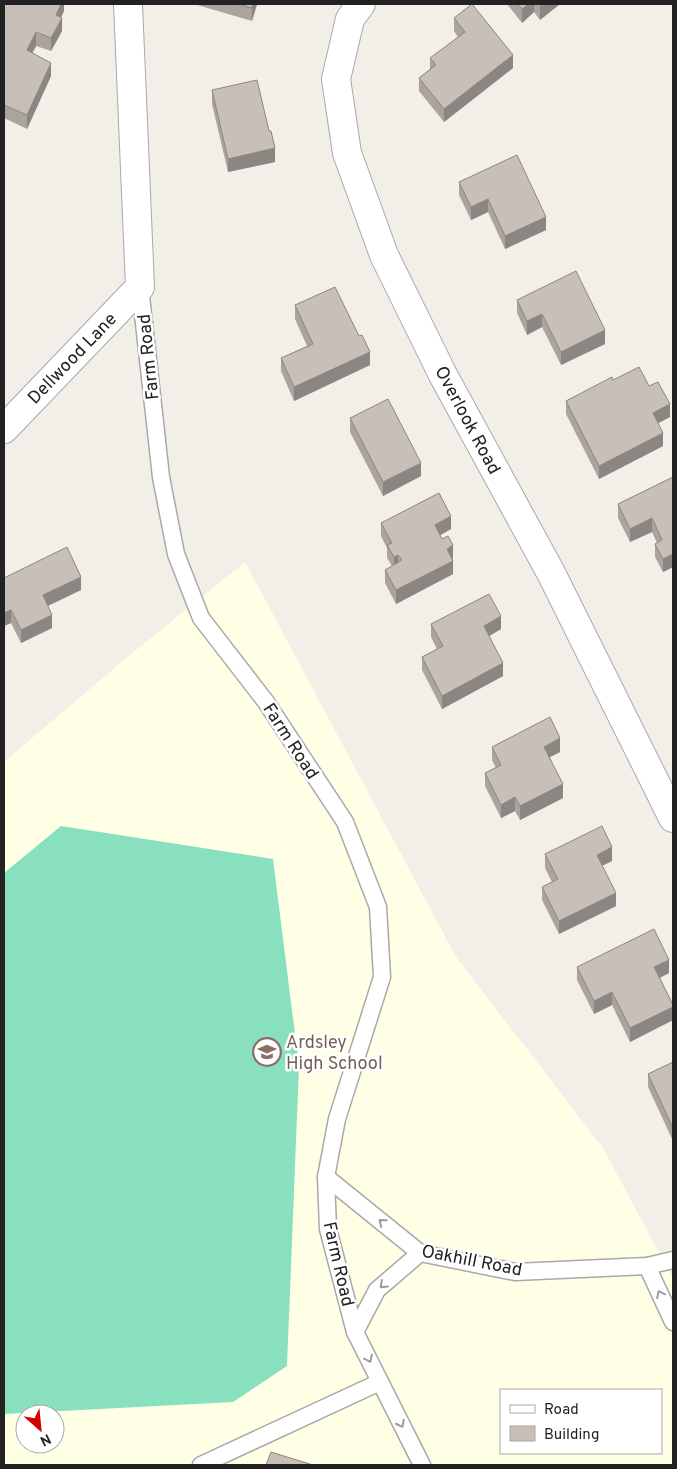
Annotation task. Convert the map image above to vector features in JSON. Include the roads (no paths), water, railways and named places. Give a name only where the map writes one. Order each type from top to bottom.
[{"type":"street","name":"Farm Road","points":[[128,4],[140,287]]},
{"type":"street","name":"Overlook Road","points":[[361,4],[350,19],[336,79],[347,153],[384,255],[443,375],[551,573],[673,818]]},
{"type":"street","name":"Dellwood Lane","points":[[4,429],[140,287]]},
{"type":"lane","name":"Farm Road","points":[[140,287],[161,477],[176,554],[201,618],[266,702],[345,822],[378,907],[382,977],[337,1119],[326,1177],[328,1229],[355,1332],[422,1465]]},
{"type":"lane","name":"Oakhill Road","points":[[326,1177],[420,1253],[515,1272],[647,1266],[673,1260]]},
{"type":"lane","points":[[355,1332],[378,1290],[420,1253]]},
{"type":"lane","points":[[647,1266],[673,1322]]},
{"type":"lane","points":[[201,1465],[380,1382]]},
{"type":"place","name":"Ardsley High School","points":[[267,1052]]}]
